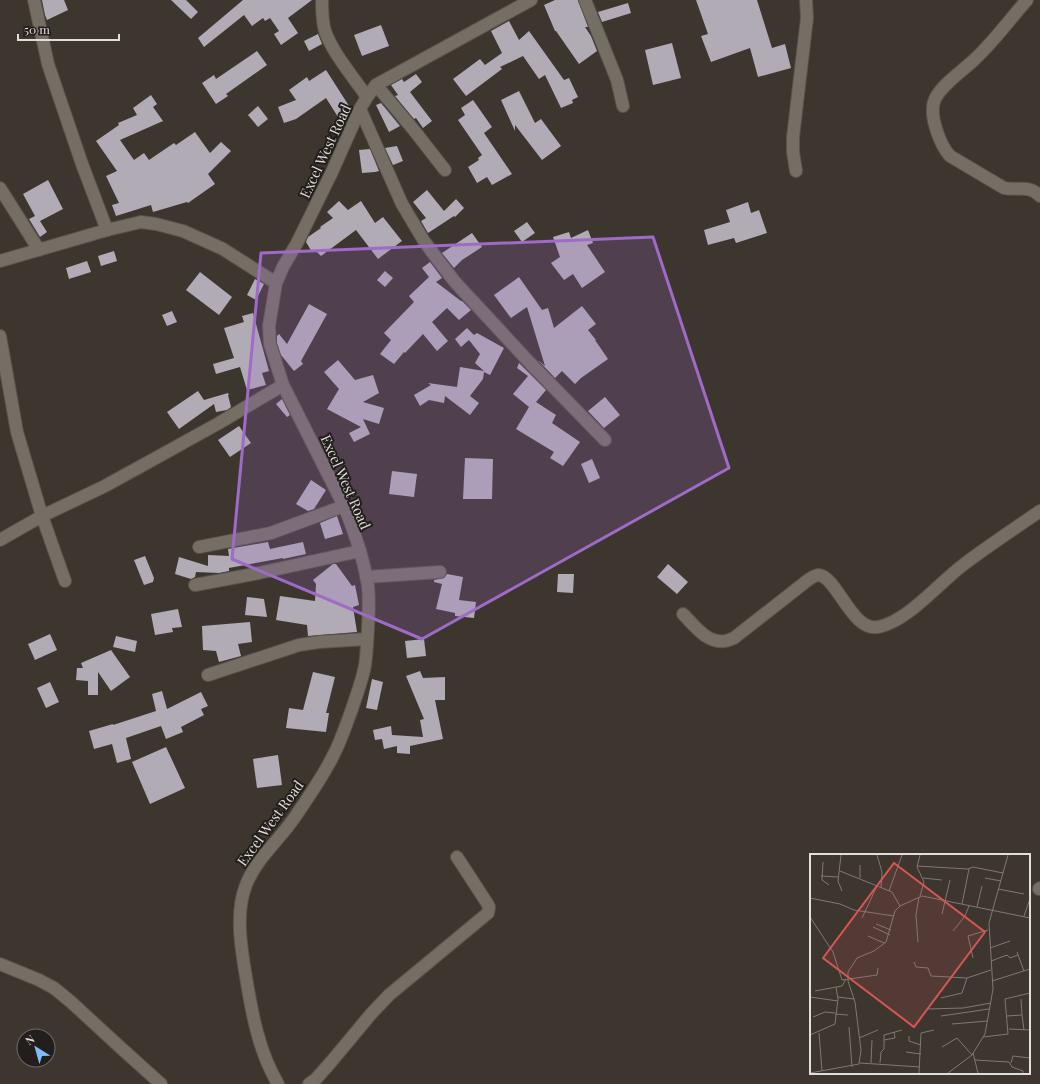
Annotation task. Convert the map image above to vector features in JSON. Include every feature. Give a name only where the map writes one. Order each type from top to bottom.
[{"type":"street","points":[[34,0],[48,64],[107,230]]},
{"type":"street","points":[[322,0],[322,14],[329,42],[367,97]]},
{"type":"street","name":"Excel West Road","points":[[278,1084],[262,1048],[252,1018],[242,955],[240,912],[242,897],[246,884],[255,867],[266,852],[285,832],[297,815],[334,755],[358,692],[365,669],[369,602],[366,577],[360,551],[351,524],[344,506],[283,385],[270,344],[269,326],[276,283],[322,193],[360,109],[376,85],[531,0]]},
{"type":"street","points":[[585,0],[617,80],[623,106]]},
{"type":"street","points":[[796,171],[793,152],[793,137],[807,18],[806,0]]},
{"type":"street","points":[[1027,0],[975,60],[939,92],[934,101],[933,112],[935,125],[945,149],[950,156],[1004,188],[1013,190],[1028,188],[1040,196]]},
{"type":"street","points":[[376,85],[445,170]]},
{"type":"street","points":[[360,109],[402,204],[424,241],[438,260],[455,282],[530,363],[605,440]]},
{"type":"street","points":[[0,188],[39,250]]},
{"type":"street","points":[[0,261],[107,230],[141,222],[183,231],[223,249],[276,283]]},
{"type":"street","points":[[0,336],[17,432],[42,516],[65,580]]},
{"type":"street","points":[[0,540],[42,516],[103,487],[146,464],[220,423],[283,385]]},
{"type":"street","points":[[199,547],[271,533],[344,506]]},
{"type":"street","points":[[683,614],[702,633],[713,640],[724,641],[734,638],[808,580],[814,576],[820,575],[829,581],[855,616],[862,622],[872,628],[882,626],[895,621],[908,613],[962,566],[1040,511]]},
{"type":"street","points":[[195,585],[259,574],[360,551]]},
{"type":"street","points":[[366,577],[440,572]]},
{"type":"street","points":[[208,675],[299,645],[319,642],[367,639]]},
{"type":"street","points":[[309,1084],[316,1079],[389,995],[488,913],[489,907],[487,903],[457,857]]},
{"type":"street","points":[[0,964],[39,980],[54,988],[161,1084]]},
{"type":"highlighted area","points":[[653,237],[729,468],[422,639],[232,559],[261,253]]},
{"type":"building","points":[[42,0],[64,0],[68,10],[47,20]]},
{"type":"building","points":[[171,0],[186,0],[198,12],[191,19]]},
{"type":"building","points":[[243,0],[312,0],[288,18],[298,33],[281,45],[274,34],[279,31],[270,18],[265,21],[263,18],[252,26],[244,15],[204,47],[198,38]]},
{"type":"building","points":[[555,0],[578,0],[588,27],[585,27],[591,36],[597,51],[579,64],[555,31],[544,5]]},
{"type":"building","points":[[696,0],[757,0],[772,48],[785,44],[791,68],[758,77],[750,48],[711,62],[701,36],[708,34]]},
{"type":"building","points":[[628,3],[631,13],[602,22],[598,12]]},
{"type":"building","points":[[509,21],[519,40],[529,31],[564,80],[569,78],[578,97],[572,100],[573,103],[561,108],[545,75],[539,79],[523,56],[500,67],[502,69],[466,96],[453,79],[480,59],[485,65],[502,53],[491,31]]},
{"type":"building","points":[[381,25],[389,46],[362,56],[354,35]]},
{"type":"building","points":[[318,34],[322,44],[309,51],[304,41]]},
{"type":"building","points":[[672,43],[681,78],[653,85],[645,50]]},
{"type":"building","points":[[257,51],[267,65],[226,94],[228,96],[216,104],[202,83],[214,75],[216,79]]},
{"type":"building","points":[[326,70],[351,109],[338,117],[326,98],[296,119],[284,123],[278,107],[296,100],[289,90],[307,77],[309,81]]},
{"type":"building","points":[[416,74],[422,82],[410,92],[432,121],[423,128],[416,118],[414,119],[395,96],[398,95],[391,85],[402,79],[404,82]]},
{"type":"building","points":[[519,91],[535,123],[541,119],[561,146],[542,160],[515,125],[515,131],[501,100]]},
{"type":"building","points":[[151,95],[157,104],[153,107],[163,121],[120,140],[134,160],[144,153],[149,160],[174,143],[176,145],[195,132],[210,153],[221,142],[231,151],[208,174],[215,184],[188,203],[187,202],[153,212],[151,205],[116,216],[112,205],[119,203],[106,176],[117,171],[96,141],[119,125],[118,123],[137,115],[133,108]]},
{"type":"building","points":[[473,100],[492,127],[484,133],[512,174],[492,185],[487,177],[477,183],[468,167],[479,160],[478,158],[482,155],[458,120],[465,115],[461,108]]},
{"type":"building","points":[[381,103],[400,126],[389,132],[376,105]]},
{"type":"building","points":[[258,106],[268,119],[258,127],[248,115]]},
{"type":"building","points":[[397,146],[403,161],[393,165],[385,148]]},
{"type":"building","points":[[370,149],[379,171],[362,173],[359,150]]},
{"type":"building","points":[[48,180],[63,209],[40,221],[47,232],[40,237],[29,219],[35,216],[23,194]]},
{"type":"building","points":[[427,190],[444,211],[456,199],[464,208],[455,217],[454,216],[428,233],[421,221],[426,218],[413,202]]},
{"type":"building","points":[[339,201],[348,210],[361,201],[375,223],[383,217],[402,241],[378,259],[356,230],[321,256],[315,250],[312,252],[306,242],[308,237],[333,218],[327,212]]},
{"type":"building","points":[[748,202],[751,213],[759,210],[767,233],[736,243],[734,238],[708,245],[704,230],[730,222],[726,210]]},
{"type":"building","points":[[527,222],[535,233],[522,242],[514,231]]},
{"type":"building","points":[[588,230],[593,243],[587,245],[605,272],[582,288],[573,274],[564,280],[551,263],[560,257],[553,237],[569,232],[571,238]]},
{"type":"building","points":[[472,233],[482,247],[462,260],[454,268],[442,253]]},
{"type":"building","points":[[114,251],[117,261],[101,266],[98,256]]},
{"type":"building","points":[[87,261],[91,272],[69,279],[66,268]]},
{"type":"building","points":[[430,262],[442,278],[436,282],[462,301],[471,310],[459,320],[447,308],[432,322],[448,341],[437,351],[423,334],[394,364],[380,354],[391,340],[384,333],[414,302],[409,296],[429,277],[422,268]]},
{"type":"building","points":[[385,271],[393,278],[385,287],[377,280]]},
{"type":"building","points":[[200,272],[232,297],[219,315],[186,290]]},
{"type":"building","points":[[519,277],[542,310],[548,308],[554,328],[582,306],[596,324],[588,330],[608,359],[575,384],[562,371],[555,378],[538,360],[545,366],[527,307],[511,318],[494,295]]},
{"type":"building","points":[[255,279],[264,284],[256,300],[247,295]]},
{"type":"building","points":[[309,304],[327,314],[301,361],[303,364],[294,371],[281,355],[277,343],[277,336],[279,334],[287,344]]},
{"type":"building","points":[[172,311],[177,322],[167,326],[162,315]]},
{"type":"building","points":[[253,313],[269,371],[262,373],[266,385],[247,390],[240,367],[216,374],[213,364],[234,358],[224,328],[244,322],[242,316]]},
{"type":"building","points":[[467,328],[474,335],[477,333],[504,348],[490,375],[484,372],[483,379],[470,396],[479,403],[470,415],[445,396],[444,403],[429,400],[420,406],[414,395],[431,385],[428,383],[457,387],[460,367],[484,371],[475,363],[480,354],[469,340],[461,347],[455,339]]},
{"type":"building","points":[[338,360],[355,380],[373,375],[379,393],[363,402],[384,408],[379,424],[363,419],[370,434],[354,442],[349,433],[361,427],[327,409],[339,389],[324,372]]},
{"type":"building","points":[[519,363],[546,390],[536,402],[556,415],[552,423],[580,442],[563,466],[550,458],[554,452],[516,429],[529,407],[513,394],[528,376],[517,368]]},
{"type":"building","points":[[198,391],[204,400],[228,393],[231,407],[227,410],[216,412],[214,404],[179,429],[167,412]]},
{"type":"building","points":[[605,397],[620,415],[604,428],[588,411]]},
{"type":"building","points":[[282,399],[290,415],[287,417],[276,404]]},
{"type":"building","points":[[239,426],[251,443],[230,457],[218,440]]},
{"type":"building","points":[[465,458],[493,459],[492,499],[463,499]]},
{"type":"building","points":[[592,459],[600,478],[589,483],[581,464]]},
{"type":"building","points":[[392,471],[417,474],[414,497],[389,494]]},
{"type":"building","points":[[311,480],[326,490],[314,509],[308,511],[296,504]]},
{"type":"building","points":[[337,516],[343,534],[325,539],[320,523]]},
{"type":"building","points":[[268,542],[270,549],[303,542],[306,554],[229,568],[229,571],[219,573],[196,572],[195,577],[191,579],[175,574],[179,557],[208,566],[208,555],[229,556],[228,549]]},
{"type":"building","points":[[145,556],[154,578],[153,582],[144,585],[134,560]]},
{"type":"building","points":[[333,564],[336,564],[352,586],[355,585],[359,605],[353,607],[357,632],[308,636],[307,625],[276,620],[280,596],[315,601],[316,584],[313,580]]},
{"type":"building","points":[[668,564],[688,582],[677,594],[657,577]]},
{"type":"building","points":[[447,574],[463,577],[459,600],[476,602],[474,618],[455,616],[455,613],[436,609],[442,584],[434,582],[434,580],[444,578]]},
{"type":"building","points":[[558,574],[574,574],[573,593],[557,592]]},
{"type":"building","points":[[247,597],[264,599],[267,617],[245,615]]},
{"type":"building","points":[[178,609],[182,627],[172,628],[173,632],[155,635],[151,614]]},
{"type":"building","points":[[250,622],[252,642],[238,644],[241,656],[219,662],[216,651],[203,650],[202,626]]},
{"type":"building","points":[[50,634],[57,650],[35,660],[28,644]]},
{"type":"building","points":[[116,636],[137,641],[135,652],[113,647]]},
{"type":"building","points":[[424,639],[426,656],[407,658],[405,641]]},
{"type":"building","points":[[111,650],[130,677],[111,691],[98,672],[98,695],[88,695],[88,681],[76,680],[77,668],[83,668],[81,663]]},
{"type":"building","points":[[420,671],[423,678],[445,677],[445,700],[435,700],[443,739],[410,746],[410,754],[397,753],[397,746],[384,749],[382,739],[375,740],[373,730],[391,726],[392,735],[423,737],[420,720],[424,719],[406,676]]},
{"type":"building","points":[[313,672],[335,677],[326,713],[329,713],[326,732],[286,728],[289,708],[303,710]]},
{"type":"building","points":[[372,679],[383,682],[377,710],[366,708]]},
{"type":"building","points":[[50,682],[59,702],[46,708],[37,688]]},
{"type":"building","points":[[162,691],[167,709],[201,692],[208,706],[201,709],[204,715],[181,727],[183,732],[166,739],[161,726],[126,738],[131,759],[117,763],[112,744],[94,749],[89,731],[156,711],[152,694]]},
{"type":"building","points":[[166,747],[185,788],[150,804],[132,762]]},
{"type":"building","points":[[278,755],[282,785],[257,788],[253,759]]}]
